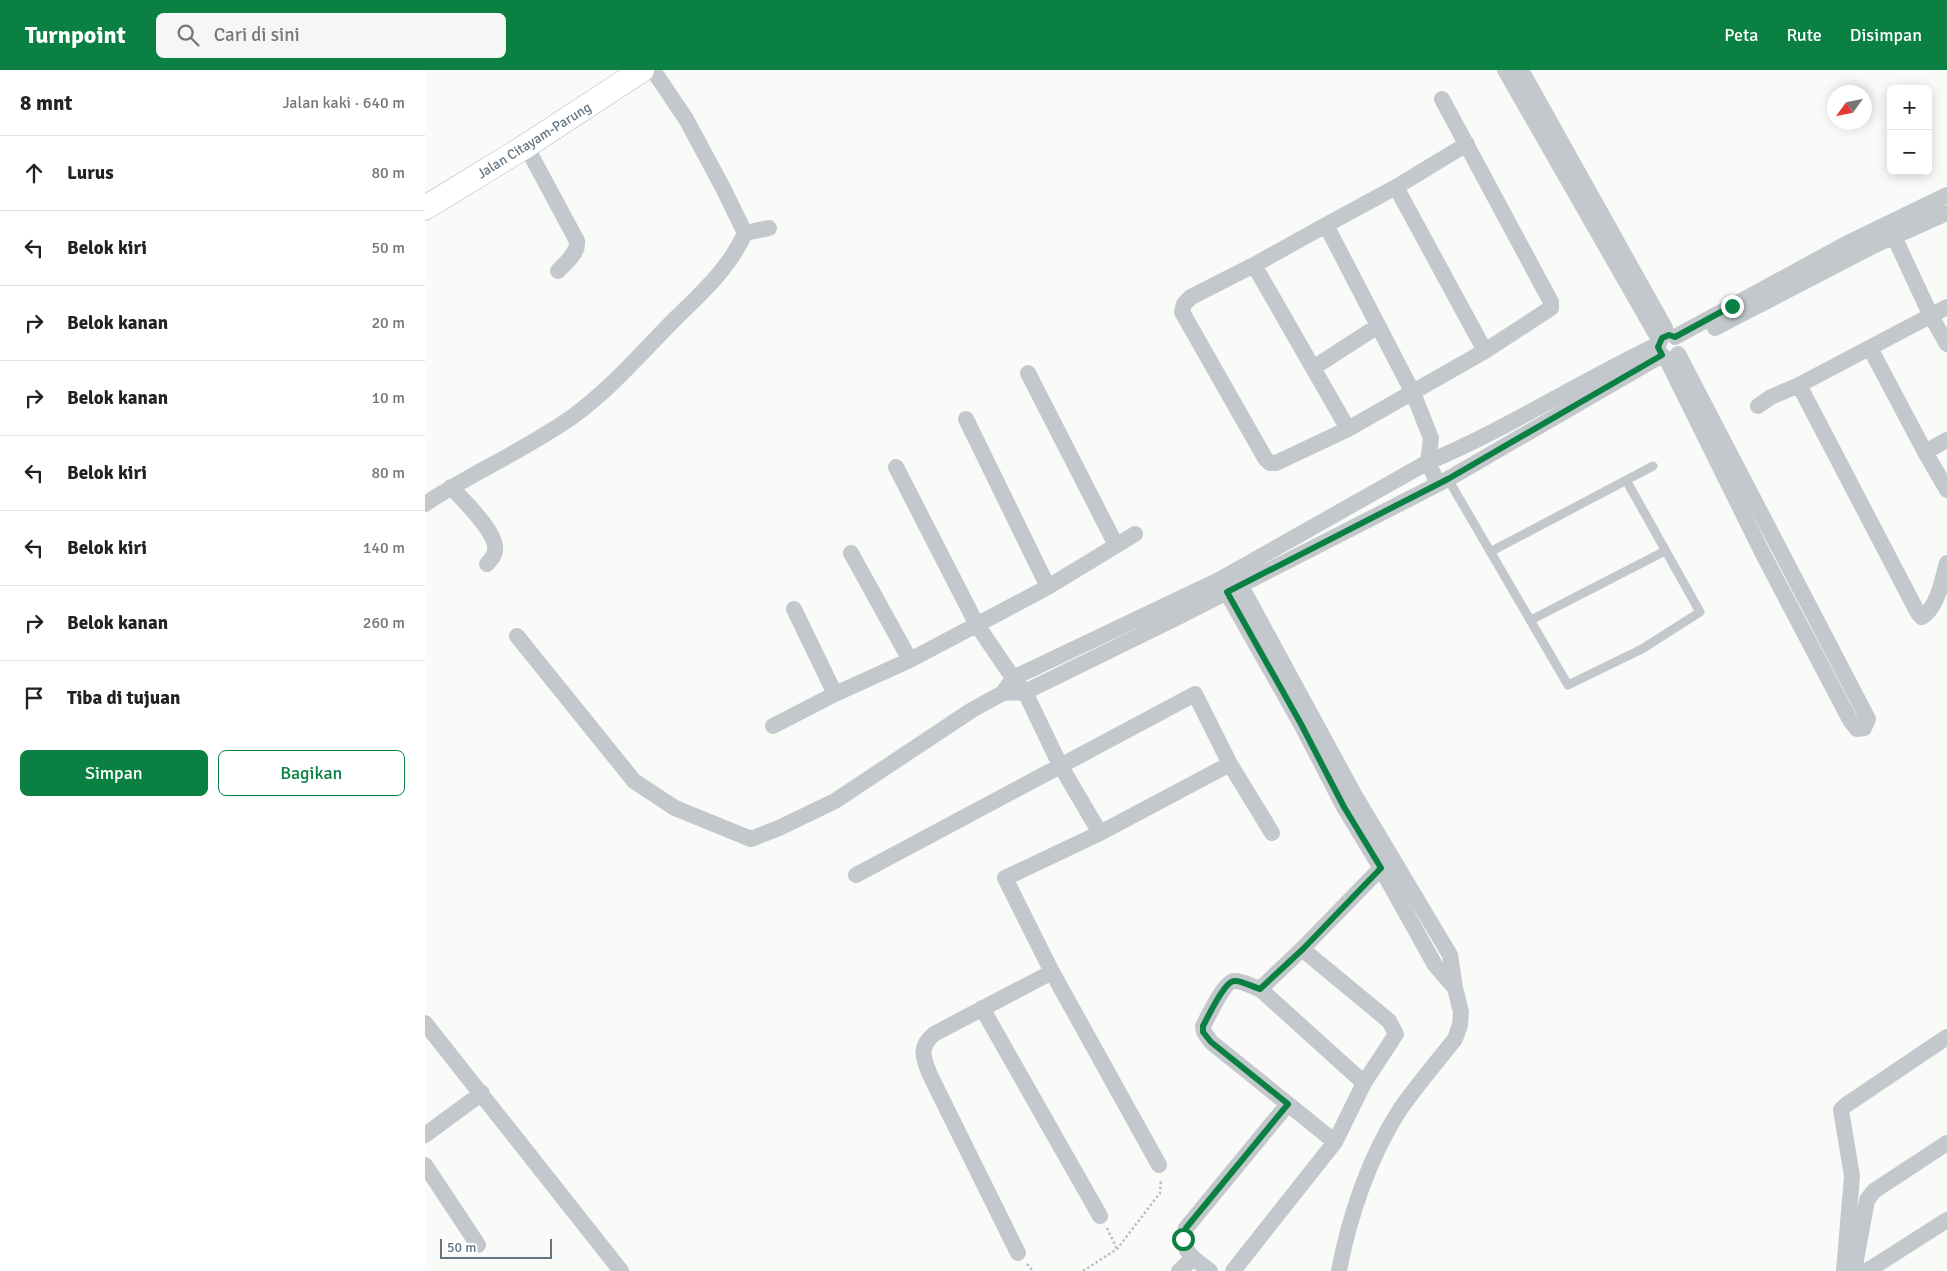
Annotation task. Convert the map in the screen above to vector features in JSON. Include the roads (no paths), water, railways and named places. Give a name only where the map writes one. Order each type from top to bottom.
[{"type":"main road","name":"Jalan Citayam-Parung","points":[[425,208],[526,146],[642,70]]},
{"type":"street","points":[[653,70],[686,119],[745,233]]},
{"type":"street","points":[[1505,70],[1669,347],[1764,556],[1850,720],[1857,729],[1864,728],[1868,719],[1521,70]]},
{"type":"street","points":[[1442,99],[1467,144],[1552,305],[1551,308],[1485,351],[1348,429],[1276,463],[1270,463],[1265,458],[1182,312],[1183,304],[1191,297],[1254,265],[1396,187],[1467,144]]},
{"type":"street","points":[[526,146],[577,241],[578,246],[575,252],[558,271]]},
{"type":"street","points":[[1396,187],[1485,351]]},
{"type":"street","points":[[1891,231],[1947,195]]},
{"type":"street","points":[[1003,693],[1013,678],[1230,582],[1443,481],[1846,244],[1947,213]]},
{"type":"street","points":[[1326,224],[1413,393],[1431,438],[1428,462],[1443,481]]},
{"type":"street","points":[[745,233],[769,228]]},
{"type":"street","points":[[1891,231],[1931,316],[1947,344]]},
{"type":"street","points":[[425,504],[572,417],[625,372],[722,269],[737,251],[745,233]]},
{"type":"street","points":[[1254,265],[1348,429]]},
{"type":"street","points":[[1758,406],[1771,397],[1799,385],[1947,307]]},
{"type":"street","points":[[1313,368],[1378,326]]},
{"type":"street","points":[[517,636],[634,781],[675,808],[751,839],[779,828],[835,801],[972,710],[1003,693],[1025,692],[1230,582],[1428,462],[1460,449],[1626,360],[1669,347]]},
{"type":"street","points":[[1870,348],[1947,490]]},
{"type":"street","points":[[1028,374],[1116,545]]},
{"type":"street","points":[[1799,385],[1918,613],[1922,617],[1934,602],[1947,563]]},
{"type":"street","points":[[965,419],[1048,587]]},
{"type":"street","points":[[1431,438],[1460,449],[1470,465]]},
{"type":"street","points":[[1925,452],[1947,440]]},
{"type":"street","points":[[896,467],[977,625],[1013,678],[1025,692],[1060,765],[1100,833]]},
{"type":"street","points":[[451,487],[475,514],[494,541],[496,550],[494,556],[487,564]]},
{"type":"street","points":[[773,726],[835,694],[910,660],[977,625],[1048,587],[1135,534]]},
{"type":"street","points":[[851,553],[910,660]]},
{"type":"street","points":[[1230,582],[1344,807],[1435,964],[1455,988]]},
{"type":"street","points":[[1230,582],[1450,955],[1461,1012],[1460,1025],[1455,1039],[1400,1110],[1381,1144],[1354,1212],[1344,1243],[1339,1271]]},
{"type":"street","points":[[794,609],[835,694]]},
{"type":"street","points":[[856,875],[1195,694],[1231,764],[1272,833]]},
{"type":"street","points":[[1159,1165],[1052,972],[1005,878],[1100,833],[1231,764]]},
{"type":"street","points":[[1260,989],[1303,949],[1381,868]]},
{"type":"street","points":[[1233,1271],[1335,1142],[1364,1083],[1396,1034],[1389,1021],[1303,949]]},
{"type":"street","points":[[1018,1253],[956,1129],[923,1058],[923,1049],[926,1041],[934,1034],[1052,972]]},
{"type":"street","points":[[1335,1142],[1211,1042],[1203,1032],[1203,1026],[1224,988],[1235,980],[1260,989],[1364,1083]]},
{"type":"street","points":[[982,1008],[1100,1216]]},
{"type":"street","points":[[425,1023],[621,1271]]},
{"type":"street","points":[[1844,1271],[1852,1176],[1841,1110],[1947,1037]]},
{"type":"street","points":[[425,1135],[482,1093]]},
{"type":"street","points":[[1210,1271],[1193,1258],[1185,1248],[1183,1239],[1186,1228],[1288,1104]]},
{"type":"street","points":[[1854,1271],[1867,1200],[1874,1191],[1947,1144]]},
{"type":"street","points":[[425,1165],[478,1245]]},
{"type":"street","points":[[1867,1271],[1947,1220]]},
{"type":"street","points":[[1179,1271],[1193,1258]]},
{"type":"lane","points":[[1490,552],[1653,466]]},
{"type":"lane","points":[[1443,481],[1490,552],[1567,685],[1642,649],[1700,612],[1627,480]]},
{"type":"lane","points":[[1531,620],[1665,551]]}]
